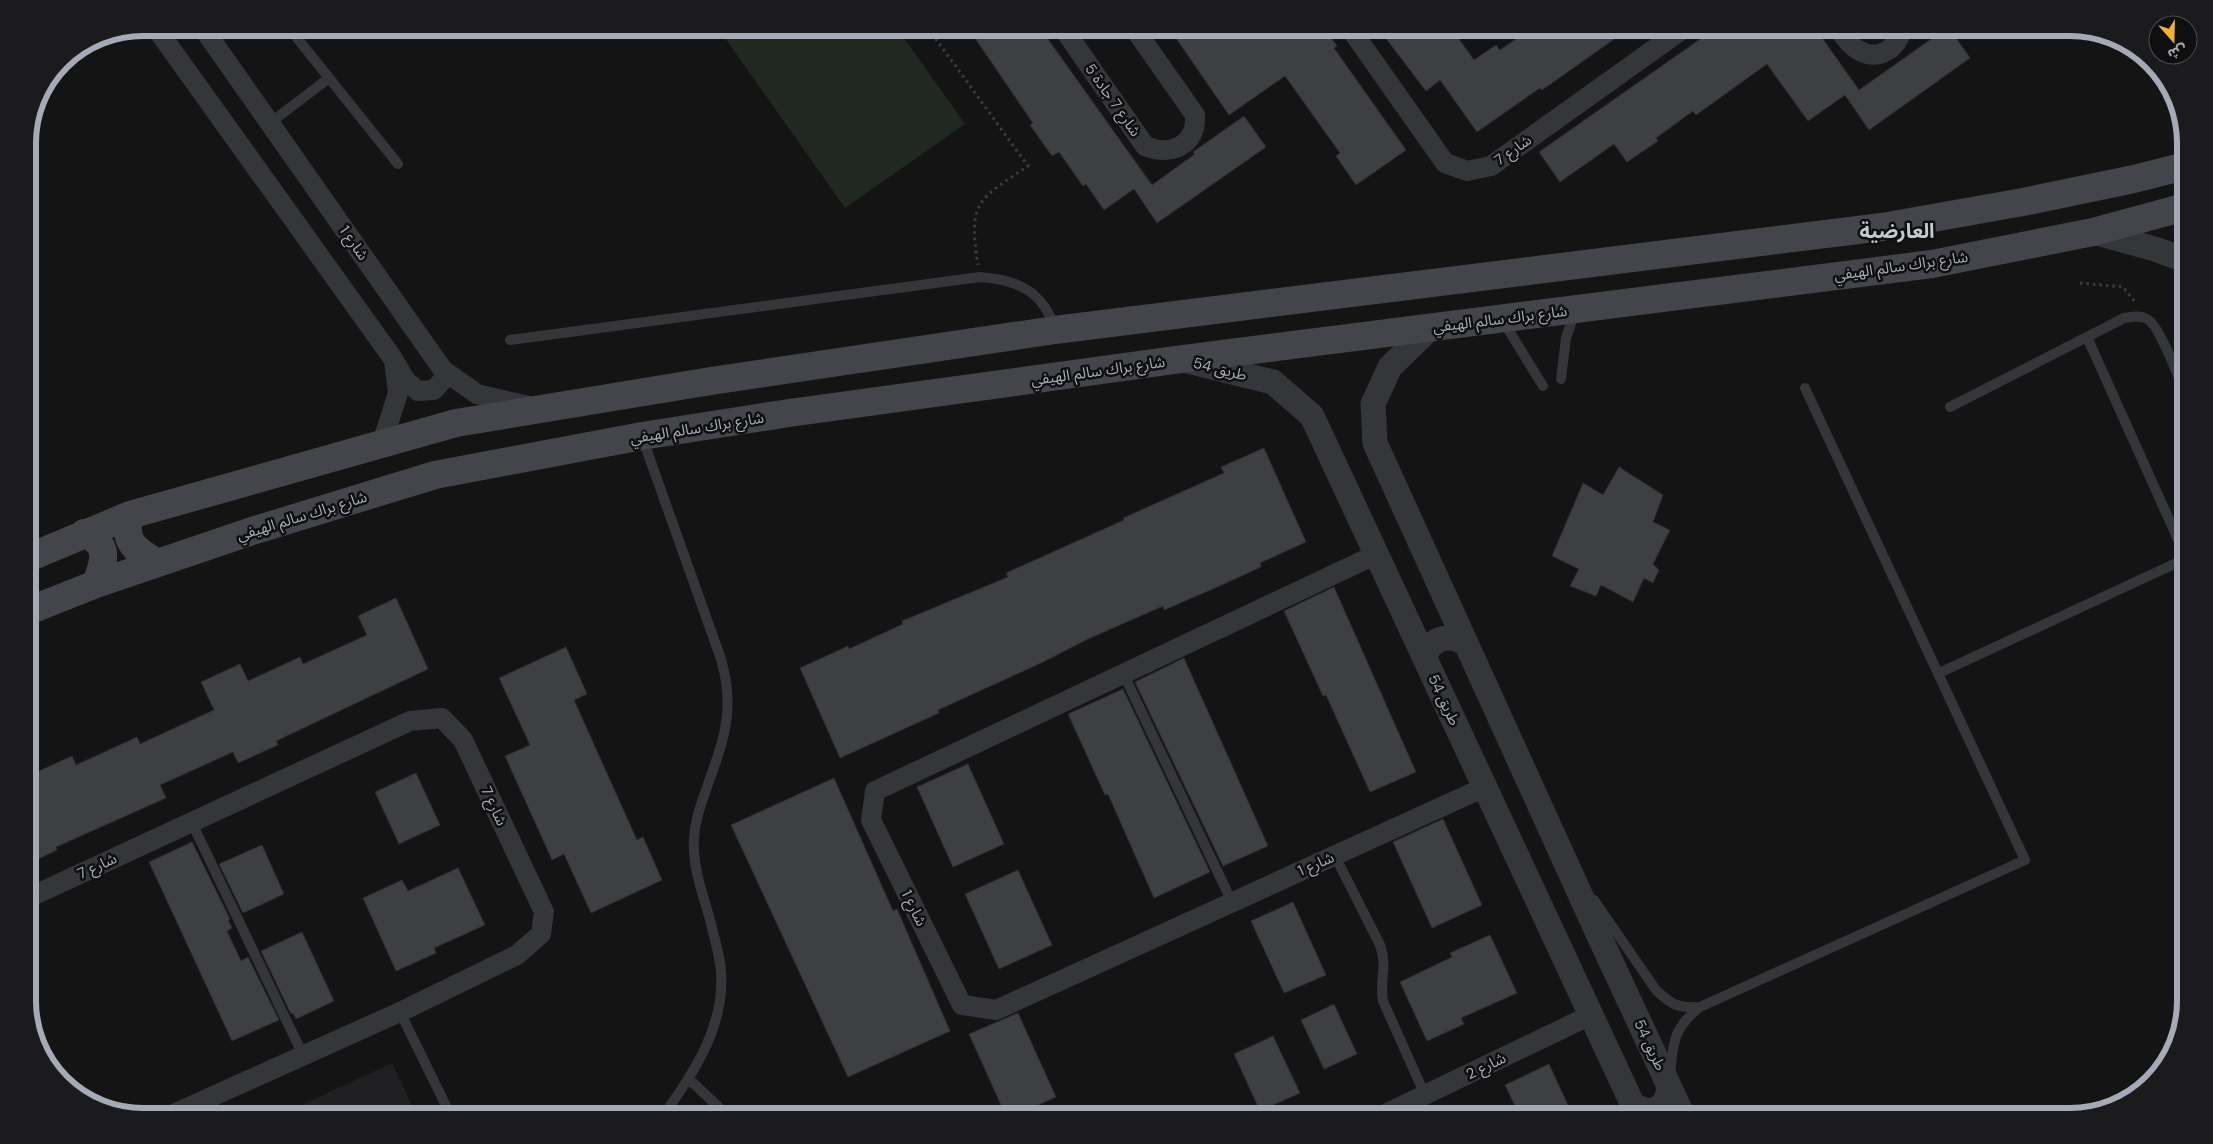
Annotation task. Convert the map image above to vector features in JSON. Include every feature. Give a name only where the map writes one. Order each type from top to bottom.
[{"type":"main road","points":[[36,554],[130,515],[456,423],[711,381],[1055,330],[1882,227],[2134,180],[2177,168]]},
{"type":"main road","name":"شارع براك سالم الهيفي","points":[[36,608],[96,584],[252,531],[435,475],[642,436],[790,413],[1182,360],[1932,264],[2092,232],[2177,209]]},
{"type":"main road","points":[[1779,283],[1771,273],[1769,261],[1773,249],[1782,240]]},
{"type":"main road","points":[[1723,248],[1732,257],[1736,268],[1735,280],[1729,291]]},
{"type":"main road","points":[[785,371],[778,381],[777,393],[781,404],[790,413]]},
{"type":"main road","points":[[711,381],[718,391],[721,402],[719,414],[713,425]]},
{"type":"main road","points":[[130,515],[128,524],[131,542],[137,550],[157,563]]},
{"type":"main road","points":[[84,533],[95,538],[102,547],[104,558],[96,584]]},
{"type":"street","points":[[162,36],[394,360],[406,381],[418,391],[434,390],[448,374]]},
{"type":"street","name":"شارع 1","points":[[209,36],[443,370],[477,394],[542,409]]},
{"type":"street","name":"شارع 7 جادة 5","points":[[1069,36],[1145,146],[1156,151],[1169,151],[1181,146],[1192,135],[1196,127],[1195,115],[1140,36]]},
{"type":"street","name":"شارع 7","points":[[1356,36],[1445,163],[1467,171],[1491,166],[1673,36]]},
{"type":"street","points":[[1844,36],[1854,48],[1869,54],[1877,54],[1892,48],[1898,42],[1900,36]]},
{"type":"street","points":[[2092,232],[2155,249],[2177,257]]},
{"type":"street","name":"طريق 54","points":[[1431,327],[1390,367],[1373,404],[1374,443],[1679,1108]]},
{"type":"street","points":[[382,443],[398,393],[394,360]]},
{"type":"street","name":"طريق 54","points":[[1182,360],[1273,382],[1312,416],[1634,1108]]},
{"type":"street","name":"شارع 1","points":[[1375,554],[875,791],[871,820],[962,1005],[996,1010],[1485,787]]},
{"type":"street","points":[[1424,657],[1428,648],[1435,640],[1445,637],[1456,638],[1465,643]]},
{"type":"street","name":"شارع 7","points":[[36,894],[410,721],[442,718],[462,740],[544,912],[541,934],[517,955],[400,1012],[187,1108]]},
{"type":"street","name":"شارع 2","points":[[1398,1108],[1591,1015]]},
{"type":"street","points":[[1657,1108],[1662,1106],[1668,1097],[1669,1086]]},
{"type":"lane","points":[[295,36],[398,164]]},
{"type":"lane","points":[[270,123],[329,78]]},
{"type":"lane","points":[[510,340],[980,277],[1008,281],[1030,291],[1047,307],[1055,330]]},
{"type":"lane","points":[[1561,379],[1566,338],[1576,310]]},
{"type":"lane","points":[[1950,407],[2124,318],[2137,316],[2148,319],[2156,328],[2177,375]]},
{"type":"lane","points":[[1503,320],[1543,386]]},
{"type":"lane","points":[[2087,337],[2177,537]]},
{"type":"lane","points":[[1669,1086],[1672,1054],[1680,1028],[1685,1019],[1700,1007],[2025,860],[1805,388]]},
{"type":"lane","points":[[642,436],[721,658],[728,690],[728,722],[725,738],[700,805],[694,839],[697,872],[722,970],[722,995],[714,1027],[689,1079],[669,1108]]},
{"type":"lane","points":[[1939,673],[2177,563]]},
{"type":"lane","points":[[1123,674],[1232,902]]},
{"type":"lane","points":[[192,823],[304,1056]]},
{"type":"lane","points":[[1555,840],[1656,990],[1668,1001],[1680,1008],[1700,1007]]},
{"type":"lane","points":[[1335,856],[1380,945],[1385,961],[1383,1001],[1425,1095]]},
{"type":"lane","points":[[400,1012],[447,1108]]},
{"type":"lane","points":[[689,1079],[720,1108]]},
{"type":"path","points":[[934,36],[1028,166],[992,190],[978,208],[973,234],[980,277]]},
{"type":"path","points":[[2080,283],[2123,287],[2148,319]]},
{"type":"shaded area","points":[[724,36],[903,36],[965,124],[845,208]]},
{"type":"shaded area","points":[[392,1063],[413,1108],[295,1108]]},
{"type":"building","points":[[973,36],[1046,36],[1152,185],[1195,154],[1193,152],[1244,116],[1266,147],[1157,223],[1134,189],[1104,210],[1086,184],[1083,186],[1059,152],[1052,156],[1030,125],[1033,123]]},
{"type":"building","points":[[1175,36],[1330,36],[1337,46],[1334,48],[1406,150],[1356,185],[1336,156],[1340,153],[1285,76],[1229,115]]},
{"type":"building","points":[[1384,36],[1457,36],[1474,60],[1496,45],[1500,50],[1520,36],[1619,36],[1542,90],[1540,88],[1477,132],[1440,80],[1426,91]]},
{"type":"building","points":[[1705,36],[1821,36],[1859,90],[1936,36],[1955,36],[1970,58],[1869,130],[1845,95],[1808,121],[1767,64],[1696,115],[1693,111],[1656,138],[1658,141],[1627,162],[1614,144],[1560,182],[1539,152]]},
{"type":"building","points":[[1264,448],[1306,542],[1260,563],[1261,567],[1164,610],[1163,606],[1088,639],[1041,663],[938,710],[939,713],[840,758],[800,668],[848,646],[849,649],[903,624],[902,621],[1008,577],[1006,573],[1224,473],[1221,467]]},
{"type":"building","points":[[1619,467],[1663,495],[1653,522],[1670,530],[1653,564],[1659,570],[1653,583],[1644,578],[1633,602],[1601,585],[1596,596],[1570,586],[1579,569],[1552,556],[1583,483],[1603,495]]},
{"type":"building","points":[[1334,587],[1416,772],[1370,792],[1326,695],[1323,696],[1284,611]]},
{"type":"building","points":[[396,598],[428,669],[276,741],[278,745],[238,763],[233,752],[160,785],[166,798],[56,847],[57,850],[36,860],[36,772],[72,756],[76,765],[137,737],[140,744],[214,710],[201,682],[240,664],[248,681],[300,657],[303,664],[367,635],[358,616]]},
{"type":"building","points":[[566,647],[587,694],[574,700],[637,840],[643,837],[662,880],[591,913],[564,854],[552,860],[505,756],[530,745],[499,678]]},
{"type":"building","points":[[1184,658],[1268,846],[1223,866],[1135,682]]},
{"type":"building","points":[[1123,689],[1210,872],[1154,898],[1108,794],[1105,795],[1068,714]]},
{"type":"building","points":[[968,764],[1004,844],[953,867],[917,787]]},
{"type":"building","points":[[416,773],[440,825],[399,844],[375,792]]},
{"type":"building","points":[[834,778],[893,911],[897,909],[950,1031],[848,1077],[731,825]]},
{"type":"building","points":[[1443,819],[1482,905],[1432,928],[1393,842]]},
{"type":"building","points":[[192,842],[230,919],[228,920],[232,928],[227,931],[241,961],[248,957],[279,1020],[232,1041],[149,862]]},
{"type":"building","points":[[262,845],[284,894],[243,913],[219,864]]},
{"type":"building","points":[[458,868],[485,925],[434,948],[436,953],[396,971],[363,898],[402,880],[408,891]]},
{"type":"building","points":[[1018,870],[1052,945],[999,969],[965,894]]},
{"type":"building","points":[[1293,902],[1326,975],[1284,993],[1251,921]]},
{"type":"building","points":[[302,932],[334,1001],[296,1019],[293,1013],[291,1014],[261,951]]},
{"type":"building","points":[[1490,935],[1517,993],[1461,1018],[1464,1024],[1427,1041],[1400,982],[1452,957],[1450,953]]},
{"type":"building","points":[[1334,1004],[1357,1054],[1324,1069],[1301,1020]]},
{"type":"building","points":[[1018,1013],[1056,1097],[1032,1108],[1002,1108],[969,1034]]},
{"type":"building","points":[[1273,1036],[1300,1093],[1267,1108],[1259,1108],[1234,1054]]},
{"type":"building","points":[[1549,1064],[1569,1108],[1516,1108],[1505,1085]]},
{"type":"district","name":"العارضية","points":[[1897,231]]}]
